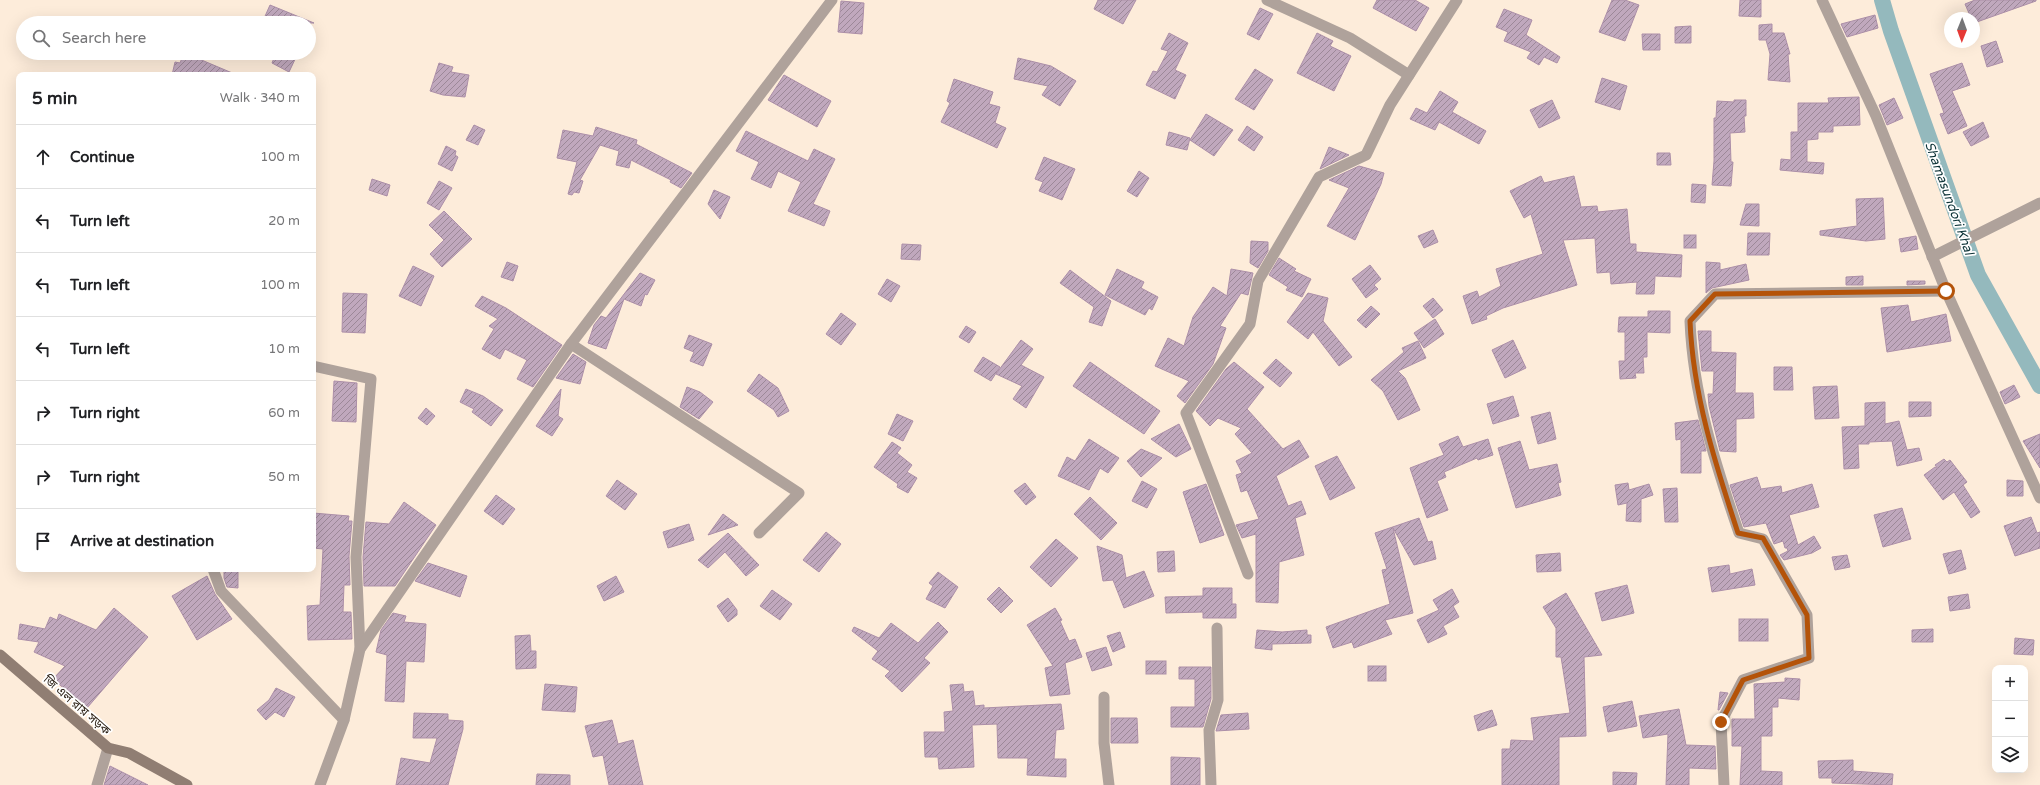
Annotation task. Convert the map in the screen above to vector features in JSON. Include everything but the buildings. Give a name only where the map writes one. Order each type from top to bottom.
[{"type":"main road","name":"জি এল রায় সড়ক","points":[[0,655],[108,748],[129,753],[187,785]]},
{"type":"street","points":[[360,649],[572,344],[832,0]]},
{"type":"street","points":[[1267,0],[1350,38],[1409,75]]},
{"type":"street","points":[[1248,574],[1186,412],[1250,324],[1258,281],[1319,177],[1366,155],[1390,105],[1457,0]]},
{"type":"street","points":[[1822,0],[1876,116],[1946,291],[2040,498]]},
{"type":"street","points":[[1932,257],[2040,203]]},
{"type":"street","points":[[1724,785],[1721,722],[1743,680],[1809,658],[1807,615],[1763,538],[1738,533],[1714,460],[1706,425],[1692,357],[1690,321],[1715,294],[1946,291]]},
{"type":"street","points":[[572,344],[799,492],[759,533]]},
{"type":"street","points":[[316,367],[370,379],[356,557],[360,649],[344,720],[320,785]]},
{"type":"street","points":[[214,572],[221,591],[344,720]]},
{"type":"street","points":[[1211,785],[1209,730],[1218,700],[1217,628]]},
{"type":"street","points":[[1104,697],[1104,744],[1109,785]]},
{"type":"street","points":[[96,785],[108,748]]},
{"type":"waterway","name":"Shamasundori Khal","points":[[1882,0],[1891,31],[1978,275],[2040,386]]},
{"type":"route","points":[[1721,722],[1743,680],[1809,658],[1807,615],[1763,538],[1738,533],[1714,460],[1704,418],[1692,357],[1690,321],[1715,294],[1946,291]]}]
